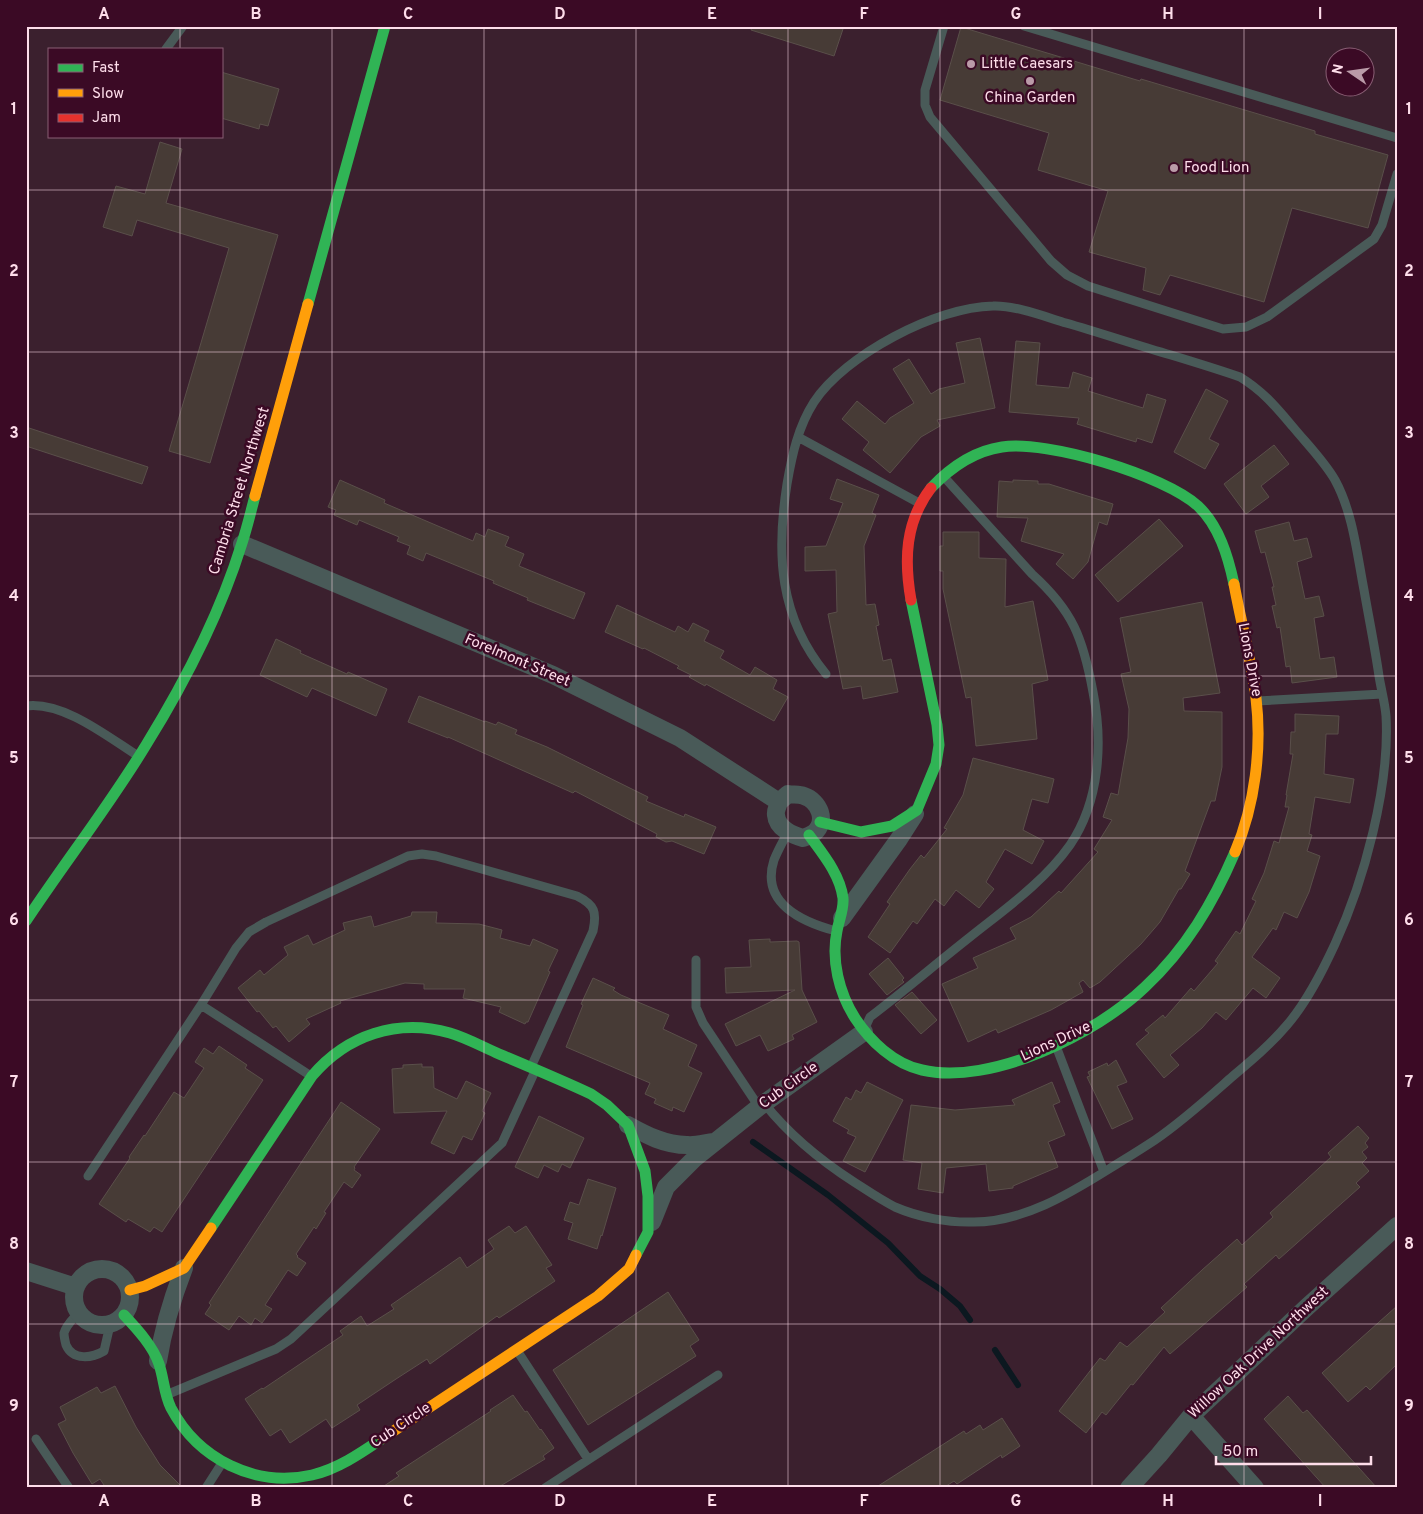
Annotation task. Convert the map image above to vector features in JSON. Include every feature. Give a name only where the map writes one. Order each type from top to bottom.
[{"type":"street","name":"Cambria Street Northwest","points":[[26,921],[139,756],[162,719],[206,635],[242,544],[385,26]]},
{"type":"street","name":"Lions Drive","points":[[815,829],[822,851],[835,874],[843,899],[838,927],[836,969],[841,990],[850,1011],[864,1032],[893,1058],[923,1069],[942,1073],[963,1074],[989,1069],[1056,1046],[1076,1037],[1135,997],[1181,948],[1200,923],[1237,847],[1248,813],[1254,784],[1258,751],[1257,701],[1228,562],[1219,538],[1207,516],[1193,502],[1175,490],[1147,477],[1050,447],[1008,445],[990,449],[973,455],[956,465],[943,476],[920,503],[910,529],[907,552],[908,578],[937,725],[939,745],[936,764],[918,810],[838,927]]},
{"type":"street","name":"Forelmont Street","points":[[242,544],[553,675],[680,738],[779,802]]},
{"type":"street","points":[[788,794],[803,796],[815,802],[821,814],[815,829],[803,838],[788,832],[780,824],[776,814],[779,802],[788,794]]},
{"type":"street","points":[[815,829],[861,832],[892,826],[918,810]]},
{"type":"street","name":"Cub Circle","points":[[158,1361],[162,1333],[184,1268],[312,1076],[331,1056],[351,1042],[374,1033],[396,1028],[419,1027],[442,1031],[464,1038],[591,1094],[608,1105],[628,1124],[645,1135],[664,1142],[687,1146],[714,1142]]},
{"type":"street","name":"Cub Circle","points":[[117,1320],[134,1325],[158,1361],[166,1395],[176,1417],[203,1450],[222,1463],[245,1472],[268,1477],[312,1475],[331,1469],[351,1459],[598,1296],[629,1269],[648,1232],[666,1187],[680,1172],[761,1105],[864,1032]]},
{"type":"street","name":"Cub Circle","points":[[628,1124],[645,1170],[648,1196],[648,1232]]},
{"type":"street","name":"Willow Oak Drive Northwest","points":[[1129,1488],[1160,1455],[1191,1416],[1306,1307],[1397,1226]]},
{"type":"street","points":[[104,1268],[113,1270],[120,1275],[130,1290],[129,1308],[117,1320],[92,1324],[84,1320],[78,1313],[74,1296],[76,1287],[80,1279],[87,1273],[104,1268]]},
{"type":"street","points":[[130,1290],[145,1286],[184,1268]]},
{"type":"street","points":[[26,1271],[76,1287]]},
{"type":"street","points":[[1191,1416],[1255,1488]]},
{"type":"lane","points":[[167,48],[183,26]]},
{"type":"lane","points":[[944,26],[925,90],[925,105],[930,118],[1051,261],[1067,275],[1097,289],[1224,330],[1246,327],[1267,317],[1374,239],[1382,225],[1397,174]]},
{"type":"lane","points":[[1024,26],[1397,138]]},
{"type":"lane","points":[[696,960],[696,1007],[703,1024],[761,1105],[796,1140],[833,1169],[895,1207],[935,1218],[976,1222],[998,1220],[1026,1213],[1070,1193],[1157,1138],[1202,1104],[1265,1048],[1286,1026],[1303,1003],[1335,944],[1359,881],[1368,851],[1383,772],[1386,715],[1352,527],[1341,494],[1322,461],[1272,402],[1256,387],[1240,377],[1027,312],[995,305],[980,306],[912,326],[870,351],[842,372],[815,400],[804,419],[789,476],[782,525],[781,553],[788,603],[814,659],[826,674]]},
{"type":"lane","points":[[798,437],[920,503]]},
{"type":"lane","points":[[864,1032],[870,1017],[1019,898],[1057,861],[1070,844],[1088,808],[1098,759],[1099,734],[1096,706],[1084,651],[1064,606],[1032,574],[943,476]]},
{"type":"lane","points":[[1257,701],[1274,698],[1382,694]]},
{"type":"lane","points":[[26,706],[44,706],[70,714],[139,756]]},
{"type":"lane","points":[[788,832],[774,860],[771,876],[774,892],[782,905],[793,915],[817,926],[838,927]]},
{"type":"lane","points":[[88,1176],[236,948],[249,932],[266,922],[408,856],[422,854],[436,856],[577,896],[588,902],[593,909],[595,920],[593,932],[502,1143],[291,1339],[276,1349],[166,1395]]},
{"type":"lane","points":[[200,1005],[312,1076]]},
{"type":"lane","points":[[1056,1046],[1104,1172]]},
{"type":"lane","points":[[78,1313],[67,1326],[64,1333],[67,1347],[79,1357],[97,1355],[104,1351],[117,1320]]},
{"type":"lane","points":[[517,1349],[588,1459]]},
{"type":"lane","points":[[545,1488],[718,1375]]},
{"type":"lane","points":[[36,1439],[69,1488]]},
{"type":"lane","points":[[206,1488],[222,1463]]},
{"type":"building","points":[[752,26],[844,26],[834,56],[751,30]]},
{"type":"building","points":[[961,27],[1315,131],[1315,134],[1388,155],[1368,228],[1292,208],[1264,302],[1170,275],[1160,295],[1143,290],[1146,268],[1089,252],[1108,191],[1038,170],[1049,133],[940,100]]},
{"type":"building","points":[[222,72],[279,89],[268,126],[260,124],[259,129],[222,118]]},
{"type":"building","points":[[160,142],[182,149],[166,203],[278,235],[210,463],[169,451],[229,248],[137,220],[132,236],[103,227],[116,186],[145,194]]},
{"type":"building","points":[[980,338],[995,408],[937,420],[940,426],[921,437],[890,473],[863,450],[869,442],[842,419],[857,401],[885,424],[890,418],[914,403],[893,369],[909,359],[931,394],[939,389],[965,383],[956,343]]},
{"type":"building","points":[[1016,341],[1040,343],[1036,385],[1069,388],[1073,372],[1092,378],[1088,391],[1143,408],[1147,394],[1166,400],[1152,443],[1137,438],[1136,442],[1077,424],[1079,418],[1009,412]]},
{"type":"building","points":[[1206,389],[1228,401],[1209,439],[1219,444],[1205,469],[1174,452]]},
{"type":"building","points":[[26,427],[148,467],[142,484],[26,446]]},
{"type":"building","points":[[1274,445],[1289,464],[1261,486],[1269,497],[1246,514],[1224,484]]},
{"type":"building","points":[[837,479],[879,495],[872,513],[876,515],[864,546],[866,605],[875,604],[879,625],[876,626],[883,661],[891,659],[898,692],[863,699],[861,686],[843,689],[828,614],[837,612],[836,570],[805,571],[805,547],[826,546],[843,503],[830,499]]},
{"type":"building","points":[[340,480],[385,500],[384,503],[473,541],[476,533],[485,537],[488,529],[509,537],[505,546],[524,554],[519,566],[585,593],[574,619],[527,600],[528,598],[493,583],[494,581],[426,553],[423,561],[407,554],[410,546],[397,541],[399,537],[359,520],[357,525],[334,515],[336,510],[328,507]]},
{"type":"building","points":[[1013,480],[1038,481],[1038,484],[1049,484],[1113,504],[1107,525],[1099,522],[1088,562],[1073,579],[1056,564],[1064,554],[1021,541],[1028,518],[997,517],[999,481],[1013,482]]},
{"type":"building","points":[[1159,519],[1183,546],[1118,602],[1095,575]]},
{"type":"building","points":[[1289,522],[1294,541],[1307,538],[1312,557],[1297,562],[1305,599],[1319,596],[1324,616],[1314,618],[1320,659],[1334,657],[1337,677],[1292,683],[1290,666],[1286,667],[1280,627],[1277,628],[1272,606],[1276,605],[1272,587],[1274,587],[1265,552],[1261,553],[1255,531]]},
{"type":"building","points":[[943,532],[979,532],[979,558],[1006,559],[1005,607],[1033,601],[1048,680],[1032,684],[1037,739],[976,746],[971,697],[966,698],[943,589],[943,571],[940,571],[940,546],[943,546]]},
{"type":"building","points":[[1202,602],[1220,693],[1183,698],[1184,711],[1222,712],[1222,767],[1215,801],[1211,801],[1185,871],[1190,874],[1160,922],[1141,944],[1100,982],[1090,988],[1083,980],[1079,983],[1083,992],[1051,1010],[998,1033],[996,1029],[968,1042],[942,984],[978,968],[973,958],[1016,939],[1010,928],[1031,917],[1059,891],[1061,893],[1098,852],[1094,849],[1112,820],[1103,817],[1111,793],[1118,795],[1128,738],[1129,709],[1121,674],[1131,672],[1120,618]]},
{"type":"building","points":[[617,605],[675,632],[678,626],[688,632],[693,623],[709,631],[704,641],[724,651],[720,658],[750,675],[755,667],[777,680],[773,689],[788,697],[774,721],[706,684],[705,686],[689,677],[691,675],[677,668],[679,666],[644,648],[605,632]]},
{"type":"building","points":[[276,639],[301,651],[300,653],[387,689],[376,716],[312,688],[307,697],[260,675]]},
{"type":"building","points":[[419,696],[485,722],[496,725],[498,722],[517,730],[515,734],[547,747],[648,797],[646,801],[684,817],[685,814],[716,827],[704,854],[672,841],[666,842],[656,837],[657,834],[575,791],[573,793],[448,737],[408,722]]},
{"type":"building","points":[[1295,714],[1339,716],[1338,734],[1326,734],[1324,774],[1354,779],[1350,803],[1315,797],[1309,834],[1312,835],[1307,851],[1320,856],[1309,892],[1297,918],[1284,912],[1276,930],[1273,928],[1252,957],[1280,978],[1266,998],[1253,988],[1226,1020],[1216,1012],[1202,1028],[1170,1055],[1179,1065],[1164,1078],[1136,1044],[1149,1033],[1145,1030],[1163,1015],[1165,1018],[1191,988],[1194,991],[1218,963],[1215,961],[1236,931],[1240,934],[1256,901],[1252,899],[1264,873],[1274,841],[1279,843],[1289,807],[1285,807],[1293,754],[1290,754],[1291,732],[1295,732]]},
{"type":"building","points":[[973,758],[1054,779],[1048,803],[1032,799],[1023,830],[1044,841],[1032,864],[1005,849],[986,882],[994,889],[979,908],[956,890],[944,906],[935,899],[917,924],[913,921],[890,953],[868,937],[890,904],[887,902],[910,869],[921,855],[924,858],[947,829],[944,828],[963,795]]},
{"type":"building","points":[[412,912],[437,912],[436,923],[479,924],[502,930],[500,938],[530,946],[533,939],[558,950],[528,1022],[525,1024],[499,1012],[501,1007],[463,998],[465,989],[424,989],[424,984],[405,983],[340,1001],[341,1003],[306,1019],[310,1024],[289,1042],[276,1026],[273,1028],[259,1011],[257,1012],[238,988],[260,970],[264,975],[288,955],[284,947],[308,935],[313,945],[345,930],[343,923],[371,916],[374,927],[411,916]]},
{"type":"building","points":[[770,939],[770,942],[799,942],[802,990],[817,1022],[792,1035],[794,1039],[768,1051],[760,1035],[736,1046],[725,1024],[795,990],[726,993],[725,968],[751,967],[749,940]]},
{"type":"building","points":[[888,958],[904,978],[902,980],[904,982],[887,995],[869,974]]},
{"type":"building","points":[[593,978],[615,988],[613,990],[621,995],[669,1015],[663,1029],[697,1045],[688,1066],[702,1073],[684,1112],[673,1107],[672,1111],[654,1103],[656,1099],[645,1094],[650,1083],[566,1047],[583,1005],[581,1004]]},
{"type":"building","points":[[912,992],[937,1020],[921,1034],[895,1005]]},
{"type":"building","points":[[219,1046],[247,1065],[245,1068],[263,1080],[162,1232],[154,1227],[150,1232],[128,1219],[126,1222],[99,1204],[174,1092],[184,1098],[204,1068],[195,1062],[204,1048],[213,1054]]},
{"type":"building","points":[[1116,1060],[1127,1082],[1117,1086],[1133,1119],[1112,1129],[1087,1077],[1090,1076],[1088,1072],[1107,1063],[1108,1066]]},
{"type":"building","points":[[422,1064],[422,1067],[433,1067],[434,1088],[457,1099],[466,1081],[491,1093],[482,1111],[485,1113],[472,1140],[463,1136],[454,1154],[431,1143],[447,1111],[394,1113],[392,1069],[403,1068],[403,1065]]},
{"type":"building","points":[[867,1082],[903,1100],[865,1172],[843,1161],[856,1137],[847,1133],[849,1130],[833,1121],[846,1097],[851,1100],[856,1090],[861,1093]]},
{"type":"building","points":[[1052,1082],[1060,1102],[1053,1105],[1065,1135],[1048,1142],[1058,1167],[1013,1186],[1013,1188],[989,1191],[986,1164],[946,1168],[943,1193],[918,1189],[922,1163],[903,1160],[911,1105],[955,1110],[1015,1105],[1012,1100]]},
{"type":"building","points":[[341,1102],[380,1129],[354,1167],[354,1170],[361,1175],[352,1188],[344,1182],[324,1212],[326,1213],[316,1229],[314,1227],[296,1254],[297,1257],[306,1263],[297,1276],[288,1270],[265,1305],[272,1309],[262,1323],[255,1318],[251,1325],[239,1316],[229,1330],[205,1314],[211,1305],[209,1303]]},
{"type":"building","points":[[539,1116],[584,1138],[570,1168],[562,1164],[558,1172],[544,1165],[538,1178],[515,1167]]},
{"type":"building","points":[[1358,1126],[1369,1138],[1365,1143],[1368,1147],[1362,1152],[1367,1158],[1362,1163],[1369,1171],[1356,1183],[1360,1187],[1279,1259],[1276,1255],[1244,1284],[1247,1287],[1170,1354],[1164,1347],[1106,1415],[1102,1412],[1086,1433],[1059,1411],[1100,1358],[1105,1361],[1120,1342],[1127,1347],[1165,1312],[1161,1308],[1202,1270],[1237,1239],[1242,1245],[1273,1217],[1270,1213],[1331,1157],[1328,1153]]},
{"type":"building","points":[[588,1179],[616,1188],[597,1249],[568,1239],[573,1223],[564,1220],[570,1202],[579,1205]]},
{"type":"building","points":[[509,1226],[515,1233],[526,1226],[552,1265],[546,1268],[555,1281],[499,1318],[497,1316],[430,1364],[427,1359],[396,1379],[357,1405],[360,1410],[332,1428],[326,1419],[290,1443],[281,1429],[270,1436],[245,1399],[343,1335],[340,1331],[361,1316],[367,1326],[394,1309],[391,1305],[460,1257],[467,1268],[494,1249],[488,1240]]},
{"type":"building","points":[[668,1292],[699,1340],[690,1346],[696,1356],[588,1425],[553,1370]]},
{"type":"building","points":[[1397,1306],[1397,1364],[1370,1390],[1366,1386],[1348,1402],[1322,1373]]},
{"type":"building","points":[[115,1386],[136,1427],[160,1465],[183,1488],[106,1488],[100,1479],[92,1484],[58,1424],[66,1420],[60,1407],[97,1387],[101,1393]]},
{"type":"building","points":[[513,1395],[554,1448],[543,1456],[545,1459],[497,1488],[381,1488],[399,1476],[396,1473]]},
{"type":"building","points":[[1288,1396],[1303,1413],[1307,1410],[1377,1488],[1326,1488],[1264,1419]]},
{"type":"building","points":[[1002,1418],[1020,1446],[1002,1458],[1001,1455],[957,1484],[954,1481],[943,1488],[875,1488],[964,1431],[966,1434],[980,1425],[983,1430]]},
{"type":"waterway","points":[[753,1142],[828,1195],[888,1243],[920,1276],[940,1289],[960,1306],[970,1320]]},
{"type":"waterway","points":[[995,1350],[1018,1385]]},
{"type":"traffic: fast","points":[[308,304],[385,26]]},
{"type":"traffic: fast","points":[[931,488],[954,467],[972,456],[1002,447],[1022,446],[1047,449],[1104,462],[1159,483],[1182,494],[1198,506],[1212,523],[1222,542],[1234,584]]},
{"type":"traffic: fast","points":[[26,921],[132,768],[188,672],[223,596],[244,537],[255,496]]},
{"type":"traffic: fast","points":[[820,822],[861,832],[892,826],[917,810],[936,764],[939,745],[937,725],[911,600]]},
{"type":"traffic: fast","points":[[809,835],[830,864],[841,889],[843,902],[835,942],[835,953],[838,976],[849,1008],[875,1043],[892,1057],[902,1063],[922,1070],[949,1073],[979,1070],[1010,1063],[1041,1052],[1071,1038],[1124,1005],[1160,972],[1186,941],[1208,907],[1235,852]]},
{"type":"traffic: fast","points":[[211,1228],[312,1076],[326,1062],[357,1040],[374,1034],[392,1029],[430,1029],[450,1033],[469,1040],[591,1094],[607,1105],[628,1125],[645,1171],[648,1196],[648,1232],[636,1255]]},
{"type":"traffic: fast","points":[[124,1315],[153,1351],[161,1370],[169,1403],[182,1426],[196,1442],[230,1466],[249,1473],[270,1477],[291,1478],[312,1475],[340,1465],[383,1438]]},
{"type":"traffic: slow","points":[[255,496],[308,304]]},
{"type":"traffic: slow","points":[[1234,584],[1249,655],[1258,717],[1257,756],[1252,796],[1248,815],[1235,852]]},
{"type":"traffic: slow","points":[[130,1290],[145,1286],[184,1268],[211,1228]]},
{"type":"traffic: slow","points":[[383,1438],[598,1296],[629,1269],[636,1255]]},
{"type":"traffic: jam","points":[[911,600],[907,556],[911,528],[922,501],[931,488]]},
{"type":"place","name":"Little Caesars","points":[[971,64]]},
{"type":"place","name":"China Garden","points":[[1030,81]]},
{"type":"place","name":"Food Lion","points":[[1174,168]]}]
